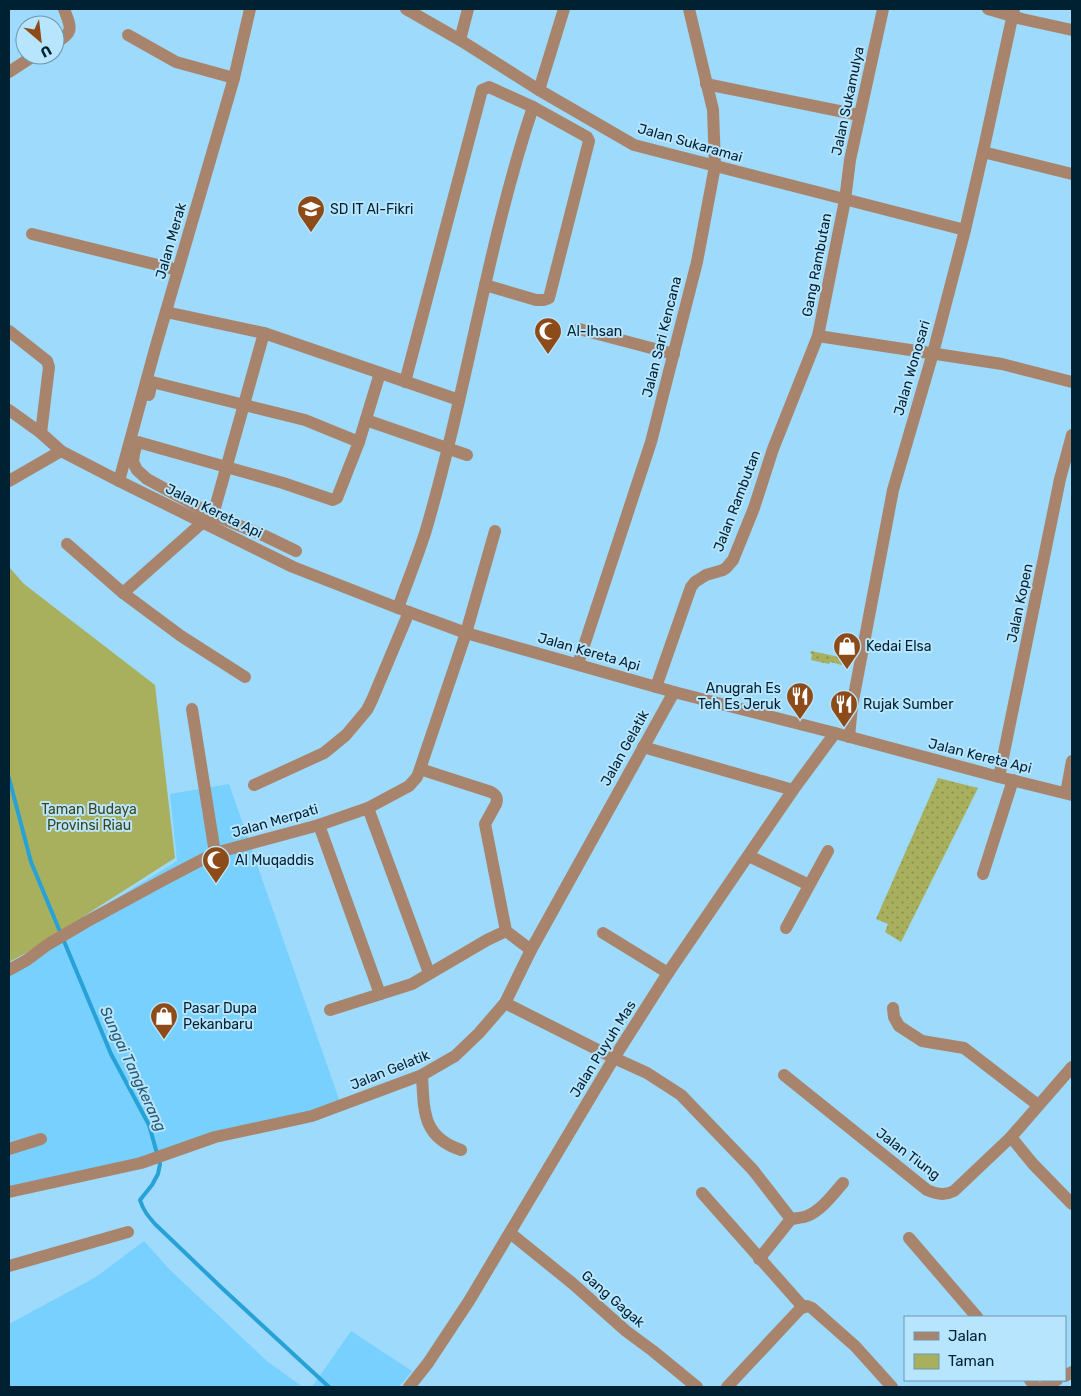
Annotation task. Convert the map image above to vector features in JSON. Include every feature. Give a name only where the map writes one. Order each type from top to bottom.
[{"type":"street","points":[[64,9],[70,24],[70,29],[65,37]]},
{"type":"street","name":"Jalan Merak","points":[[119,481],[234,78],[250,9]]},
{"type":"street","name":"Jalan Sukaramai","points":[[406,9],[460,40],[539,90],[634,144],[965,230]]},
{"type":"street","points":[[460,40],[468,9]]},
{"type":"street","points":[[539,90],[564,9]]},
{"type":"street","name":"Jalan Sari Kencana","points":[[578,664],[651,442],[697,262],[715,166],[713,110],[689,9]]},
{"type":"street","name":"Jalan Sukamulya","points":[[845,200],[850,160],[883,9]]},
{"type":"street","points":[[988,9],[1013,12],[1072,30]]},
{"type":"street","name":"Jalan Wonosari","points":[[848,737],[852,706],[893,490],[933,353],[965,230],[1013,12]]},
{"type":"street","points":[[128,35],[176,62],[234,78]]},
{"type":"street","points":[[9,72],[20,65]]},
{"type":"street","points":[[706,84],[859,115]]},
{"type":"street","points":[[405,382],[482,90],[489,87],[533,107],[587,137],[590,141],[548,298],[536,300],[485,285]]},
{"type":"street","points":[[254,784],[324,754],[346,735],[372,700],[403,610],[426,530],[518,152],[533,107]]},
{"type":"street","points":[[983,152],[1072,174]]},
{"type":"street","name":"Gang Rambutan","points":[[818,336],[845,200]]},
{"type":"street","points":[[32,234],[178,270]]},
{"type":"street","points":[[166,312],[264,334],[459,400]]},
{"type":"street","points":[[579,329],[674,354]]},
{"type":"street","points":[[9,331],[48,361],[41,433]]},
{"type":"street","points":[[123,593],[208,518],[226,468],[264,334]]},
{"type":"street","points":[[818,336],[1002,364],[1072,382]]},
{"type":"street","name":"Jalan Rambutan","points":[[656,686],[691,587],[706,574],[719,572],[726,568],[733,560],[754,508],[773,449],[818,336]]},
{"type":"street","points":[[138,442],[333,500],[338,498],[359,442],[380,374]]},
{"type":"street","points":[[296,551],[265,536],[208,518],[142,476],[133,462],[152,382],[305,420],[359,442]]},
{"type":"street","name":"Jalan Kereta Api","points":[[9,410],[62,451],[119,481],[208,518],[293,567],[466,633],[674,692],[1069,794]]},
{"type":"street","points":[[366,420],[468,455]]},
{"type":"street","name":"Jalan Kopen","points":[[999,777],[1060,479],[1072,435]]},
{"type":"street","points":[[9,481],[62,451]]},
{"type":"street","name":"Jalan Merpati","points":[[9,970],[86,922],[215,854],[319,825],[368,808],[409,786],[417,777],[420,769],[466,633],[495,531]]},
{"type":"street","points":[[67,544],[123,593],[181,636],[245,677]]},
{"type":"street","name":"Jalan Gelatik","points":[[9,1192],[141,1163],[215,1137],[312,1116],[422,1076],[459,1053],[480,1033],[504,1003],[531,950],[674,692]]},
{"type":"street","points":[[192,709],[215,854]]},
{"type":"street","name":"Jalan Puyuh Mas","points":[[408,1387],[428,1363],[469,1301],[614,1058],[668,973],[793,790],[835,733]]},
{"type":"street","points":[[643,747],[793,790]]},
{"type":"street","points":[[1069,794],[1072,761]]},
{"type":"street","points":[[420,769],[492,792],[496,796],[496,804],[485,824],[506,930],[531,950]]},
{"type":"street","points":[[983,874],[1013,780]]},
{"type":"street","points":[[368,808],[429,973]]},
{"type":"street","points":[[319,825],[380,994]]},
{"type":"street","points":[[786,928],[828,850]]},
{"type":"street","points":[[749,856],[809,885]]},
{"type":"street","points":[[330,1010],[412,984],[506,930]]},
{"type":"street","points":[[603,933],[668,973]]},
{"type":"street","points":[[504,1003],[647,1074],[681,1095],[753,1170],[791,1219]]},
{"type":"street","points":[[893,1008],[894,1017],[899,1026],[922,1041],[964,1048],[1038,1105]]},
{"type":"street","name":"Jalan Tiung","points":[[784,1074],[926,1190],[938,1195],[954,1191],[1011,1137],[1072,1067]]},
{"type":"street","points":[[422,1076],[426,1118],[430,1128],[449,1146],[461,1150]]},
{"type":"street","points":[[1011,1137],[1033,1164],[1072,1204]]},
{"type":"street","points":[[9,1148],[41,1139]]},
{"type":"street","points":[[759,1258],[791,1219],[813,1213],[843,1183]]},
{"type":"street","points":[[702,1194],[803,1307]]},
{"type":"street","points":[[9,1266],[128,1232]]},
{"type":"street","name":"Gang Gagak","points":[[510,1233],[572,1283],[626,1331],[697,1387]]},
{"type":"street","points":[[909,1238],[976,1316]]},
{"type":"street","points":[[727,1387],[803,1307],[807,1306],[812,1308],[855,1346],[892,1387]]},
{"type":"street","points":[[1043,1387],[1055,1381]]},
{"type":"shaded area","name":"Pasar Dupa Pekanbaru","points":[[229,784],[342,1108],[9,1197],[9,964],[177,861],[170,794]]},
{"type":"shaded area","points":[[144,1241],[170,1270],[268,1362],[303,1387],[9,1387],[9,1324],[96,1277]]},
{"type":"shaded area","points":[[351,1331],[412,1371],[399,1387],[312,1387]]},
{"type":"green space","name":"Taman Budaya Provinsi Riau","points":[[9,567],[24,584],[155,685],[175,858],[9,962]]},
{"type":"green space","points":[[811,651],[844,658],[842,665],[811,660]]},
{"type":"green space","points":[[938,778],[978,788],[901,942],[885,932],[888,924],[876,919]]},
{"type":"waterway","name":"Sungai Tangkerang","points":[[9,778],[31,862],[111,1054],[149,1125],[160,1164],[158,1174],[152,1185],[140,1200],[144,1210],[155,1224],[329,1387]]},
{"type":"place","name":"SD IT Al-Fikri","points":[[311,233]]},
{"type":"place","name":"Al-Ihsan","points":[[548,355]]},
{"type":"place","name":"Kedai Elsa","points":[[847,670]]},
{"type":"place","name":"Anugrah Es Teh Es Jeruk","points":[[800,720]]},
{"type":"place","name":"Rujak Sumber","points":[[844,728]]},
{"type":"place","name":"Al Muqaddis","points":[[216,884]]},
{"type":"place","name":"Pasar Dupa Pekanbaru","points":[[164,1040]]}]
